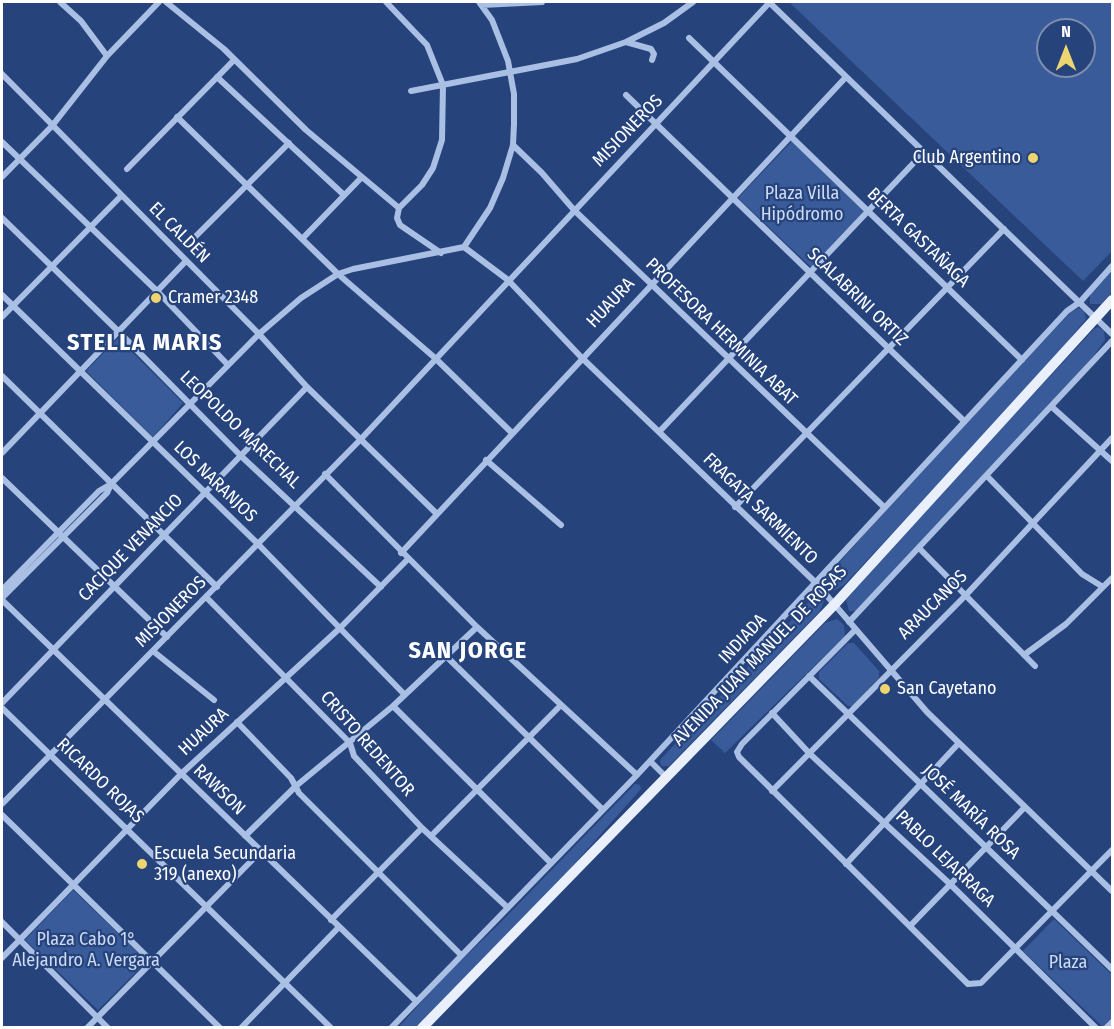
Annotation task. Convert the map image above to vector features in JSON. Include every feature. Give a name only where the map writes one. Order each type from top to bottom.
[{"type":"main road","name":"AVENIDA JUAN MANUEL DE ROSAS","points":[[422,1028],[835,604],[1113,300]]},
{"type":"street","points":[[60,2],[81,21],[107,56]]},
{"type":"street","points":[[2,177],[52,126],[107,56],[159,2]]},
{"type":"street","points":[[166,2],[234,60],[306,130],[399,208]]},
{"type":"street","points":[[386,2],[427,45],[443,85],[442,140],[433,168],[422,185],[399,208],[397,218],[400,225],[441,253]]},
{"type":"street","points":[[481,3],[542,2]]},
{"type":"street","points":[[411,91],[577,59],[626,42],[664,22],[693,2]]},
{"type":"street","points":[[769,2],[1112,332]]},
{"type":"street","name":"MISIONEROS","points":[[2,804],[361,439],[769,2]]},
{"type":"street","points":[[2,590],[107,493],[111,484],[190,403],[259,334],[301,298],[338,273],[464,247],[490,208],[503,178],[513,145],[514,94],[511,72],[492,20],[481,3]]},
{"type":"street","name":"BERTA GASTAÑAGA","points":[[689,38],[1022,360]]},
{"type":"street","points":[[626,42],[651,49],[654,54],[652,60]]},
{"type":"street","points":[[127,169],[234,60]]},
{"type":"street","name":"EL CALDÉN","points":[[2,74],[259,334],[307,387],[437,514]]},
{"type":"street","points":[[217,77],[344,195]]},
{"type":"street","name":"HUAURA","points":[[401,553],[581,357],[735,198],[846,77]]},
{"type":"street","name":"SCALABRINI ORTIZ","points":[[626,95],[964,421]]},
{"type":"street","points":[[177,117],[338,273],[435,358],[512,433]]},
{"type":"street","points":[[2,142],[157,291],[228,365]]},
{"type":"street","points":[[194,238],[289,143]]},
{"type":"street","name":"PROFESORA HERMINIA ABAT","points":[[513,145],[543,173],[574,210],[806,435],[884,507]]},
{"type":"street","points":[[659,432],[924,152]]},
{"type":"street","points":[[302,239],[361,178]]},
{"type":"street","points":[[2,317],[121,196]]},
{"type":"street","name":"LEOPOLDO MARECHAL","points":[[2,219],[118,331],[241,456],[381,587]]},
{"type":"street","points":[[735,507],[1004,229]]},
{"type":"street","name":"FRAGATA SARMIENTO","points":[[464,247],[508,280],[581,357],[816,583],[889,671],[958,744],[1113,891]]},
{"type":"street","points":[[2,453],[186,261]]},
{"type":"street","name":"INDIADA","points":[[391,1028],[459,954],[637,776],[964,421],[1067,311],[1080,302],[1113,266]]},
{"type":"street","name":"LOS NARANJOS","points":[[2,295],[257,543],[404,694]]},
{"type":"street","points":[[849,622],[1113,341]]},
{"type":"street","points":[[2,376],[217,587]]},
{"type":"street","name":"CACIQUE VENANCIO","points":[[2,703],[307,387]]},
{"type":"street","points":[[1052,407],[1113,461]]},
{"type":"street","name":"ARAUCANOS","points":[[772,791],[965,596],[1113,438]]},
{"type":"street","points":[[486,460],[561,525]]},
{"type":"street","points":[[325,474],[407,560],[637,776]]},
{"type":"street","points":[[987,476],[1082,574],[1103,587]]},
{"type":"street","points":[[2,478],[166,637]]},
{"type":"street","points":[[2,599],[61,535]]},
{"type":"street","points":[[920,549],[1035,666]]},
{"type":"street","name":"HUAURA","points":[[2,958],[181,774],[340,628],[407,560]]},
{"type":"street","points":[[1024,655],[1066,624],[1113,578]]},
{"type":"street","name":"CRISTO REDENTOR","points":[[207,598],[350,743],[354,756],[422,828],[507,908]]},
{"type":"street","name":"RAWSON","points":[[2,599],[52,651],[105,699],[416,1001]]},
{"type":"street","points":[[245,836],[296,786],[336,750],[350,743],[393,706],[477,627]]},
{"type":"street","points":[[854,631],[736,752],[772,791],[968,984],[981,983],[1113,850]]},
{"type":"street","points":[[153,651],[214,700]]},
{"type":"street","points":[[447,657],[603,810]]},
{"type":"street","name":"JOSÉ MARÍA ROSA","points":[[810,676],[920,785],[1113,969]]},
{"type":"street","points":[[393,706],[551,863]]},
{"type":"street","points":[[431,836],[560,706]]},
{"type":"street","name":"RICARDO ROJAS","points":[[2,708],[331,1028]]},
{"type":"street","name":"PABLO LEJARRAGA","points":[[772,713],[810,754],[950,884],[1096,1028]]},
{"type":"street","points":[[237,722],[296,786],[299,793],[459,954]]},
{"type":"street","points":[[846,864],[958,744]]},
{"type":"street","points":[[650,761],[666,777]]},
{"type":"street","points":[[910,926],[1024,808]]},
{"type":"street","points":[[2,815],[220,1028]]},
{"type":"street","points":[[331,920],[422,828]]},
{"type":"street","points":[[87,1028],[261,851]]},
{"type":"street","points":[[2,922],[108,1028]]},
{"type":"street","points":[[241,1028],[339,927]]},
{"type":"street","points":[[1106,1028],[1113,1022]]},
{"type":"green space","name":"Club Argentino","points":[[789,2],[1112,2],[1112,251],[1083,281]]},
{"type":"green space","name":"Plaza Villa Hipódromo","points":[[792,141],[865,210],[811,267],[738,198]]},
{"type":"green space","points":[[1112,268],[1112,292],[1101,304],[1090,304],[1090,294]]},
{"type":"green space","points":[[1079,308],[1084,311],[1086,319],[1048,366],[844,585],[834,591],[826,588],[822,583],[824,579],[966,422],[1071,312]]},
{"type":"green space","points":[[1098,327],[1104,331],[1105,340],[1087,365],[856,611],[849,611],[846,600],[916,520]]},
{"type":"green space","points":[[118,338],[183,403],[153,437],[86,371]]},
{"type":"green space","points":[[816,594],[824,601],[820,611],[669,766],[661,766],[660,760]]},
{"type":"green space","points":[[837,619],[844,625],[845,636],[725,753],[711,740],[825,623]]},
{"type":"green space","points":[[848,643],[854,643],[879,671],[879,678],[853,706],[848,706],[819,679],[819,672]]},
{"type":"green space","points":[[635,784],[640,785],[641,789],[569,870],[416,1027],[398,1028],[441,980],[501,922]]},
{"type":"green space","name":"Plaza Cabo 1° Alejandro A. Vergara","points":[[73,890],[147,961],[98,1010],[25,940]]},
{"type":"green space","name":"Plaza","points":[[1054,919],[1112,975],[1112,1017],[1103,1027],[1023,951]]},
{"type":"place","name":"Club Argentino","points":[[1033,158]]},
{"type":"place","name":"Cramer 2348","points":[[156,298]]},
{"type":"place","name":"San Cayetano","points":[[885,689]]},
{"type":"place","name":"Escuela Secundaria 319 (anexo)","points":[[142,864]]},
{"type":"district","name":"STELLA MARIS","points":[[145,343]]},
{"type":"district","name":"SAN JORGE","points":[[468,651]]}]
